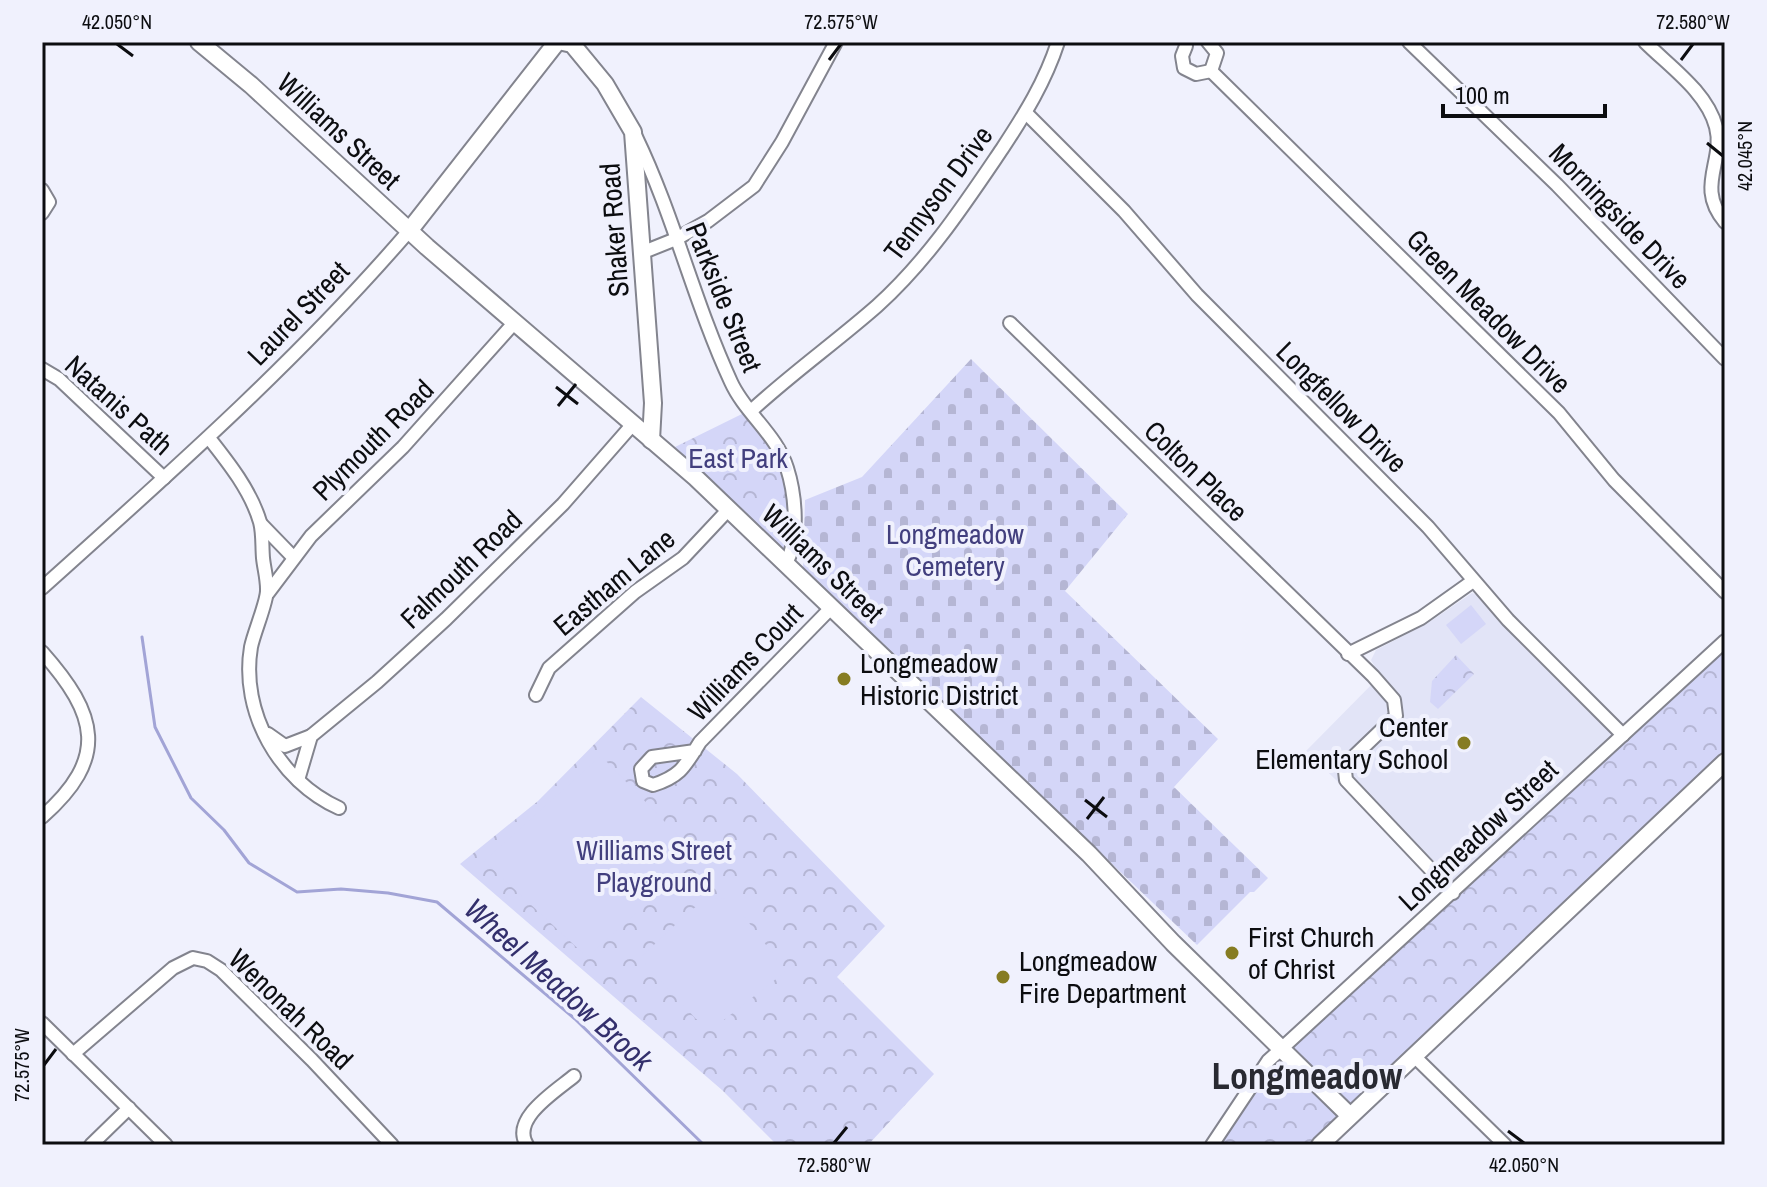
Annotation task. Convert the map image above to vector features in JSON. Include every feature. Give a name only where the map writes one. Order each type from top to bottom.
[{"type":"main road","name":"Williams Street","points":[[199,42],[251,85],[409,231],[729,509],[1089,854],[1154,925],[1350,1116]]},
{"type":"main road","name":"Laurel Street","points":[[409,231],[557,42]]},
{"type":"main road","name":"Shaker Road","points":[[563,42],[572,44],[605,84],[633,132],[653,403],[651,440]]},
{"type":"main road","points":[[1320,1145],[1725,762]]},
{"type":"street","points":[[641,253],[676,239],[731,206],[760,179],[836,42]]},
{"type":"street","name":"Tennyson Drive","points":[[751,411],[878,305],[912,272],[963,209],[1027,114],[1045,79],[1058,42]]},
{"type":"street","points":[[1208,42],[1217,53],[1211,71]]},
{"type":"street","name":"Morningside Drive","points":[[1409,42],[1564,193],[1725,359]]},
{"type":"street","points":[[1645,42],[1691,86],[1715,123],[1717,135],[1711,192],[1715,209],[1725,222]]},
{"type":"street","name":"Green Meadow Drive","points":[[1186,43],[1182,56],[1184,68],[1196,74],[1211,71],[1559,413],[1621,488],[1725,592]]},
{"type":"street","name":"Longfellow Drive","points":[[1027,114],[1124,211],[1197,295],[1428,527],[1543,656],[1623,735]]},
{"type":"street","name":"Parkside Street","points":[[633,132],[731,383],[776,446],[789,473],[793,550],[786,564]]},
{"type":"street","points":[[42,190],[49,202],[42,213]]},
{"type":"street","name":"Laurel Street","points":[[42,588],[209,438],[314,337],[409,231]]},
{"type":"street","name":"Plymouth Road","points":[[268,593],[311,536],[414,435],[514,323]]},
{"type":"street","name":"Colton Place","points":[[1010,323],[1390,695],[1398,711],[1390,723],[1348,762],[1344,775],[1350,787],[1453,893]]},
{"type":"street","name":"Natanis Path","points":[[42,369],[59,379],[164,478]]},
{"type":"street","name":"Falmouth Road","points":[[311,736],[368,690],[446,619],[563,504],[633,424]]},
{"type":"street","points":[[209,438],[246,493],[261,524],[293,557]]},
{"type":"street","name":"Eastham Lane","points":[[536,695],[549,668],[635,592],[683,558],[729,509]]},
{"type":"street","points":[[261,524],[268,593],[250,656],[250,687],[260,723],[276,755],[298,780],[322,800],[339,808]]},
{"type":"street","points":[[1348,654],[1421,618],[1473,581]]},
{"type":"street","name":"Williams Court","points":[[695,751],[700,742],[831,608]]},
{"type":"street","name":"Longmeadow Street","points":[[1212,1145],[1263,1069],[1282,1049],[1725,641]]},
{"type":"street","points":[[42,652],[73,692],[85,720],[89,743],[86,761],[78,778],[42,817]]},
{"type":"street","points":[[260,723],[271,737],[285,746],[311,736]]},
{"type":"street","points":[[298,780],[311,736]]},
{"type":"street","name":"Wenonah Road","points":[[73,1054],[166,973],[184,960],[200,958],[221,970],[320,1067],[383,1142]]},
{"type":"street","points":[[42,1023],[166,1145]]},
{"type":"street","points":[[1413,1055],[1505,1145]]},
{"type":"street","points":[[527,1145],[522,1137],[525,1123],[534,1111],[574,1076]]},
{"type":"street","points":[[91,1145],[129,1108]]},
{"type":"shaded area","name":"Center Elementary School","points":[[1472,593],[1480,596],[1623,735],[1453,893],[1306,751],[1380,676],[1371,660],[1376,650],[1428,623]]},
{"type":"green space","name":"Longmeadow Cemetery","points":[[971,359],[1128,514],[1065,591],[1218,739],[1174,787],[1268,878],[1197,945],[803,569],[805,500],[862,477]]},
{"type":"green space","name":"East Park","points":[[746,412],[771,444],[786,474],[790,547],[784,550],[675,447]]},
{"type":"green space","points":[[1471,605],[1486,624],[1461,644],[1446,625]]},
{"type":"green space","points":[[1725,641],[1725,762],[1320,1145],[1212,1145],[1255,1079]]},
{"type":"green space","points":[[1456,655],[1474,674],[1438,709],[1430,702],[1432,681]]},
{"type":"green space","name":"Williams Street Playground","points":[[641,697],[737,774],[885,926],[837,977],[934,1074],[868,1145],[777,1145],[722,1090],[460,864],[538,801]]},
{"type":"green space","points":[[601,756],[699,857],[587,957],[484,861]]},
{"type":"green space","points":[[711,898],[728,899],[786,971],[720,1023],[696,1019],[640,958],[691,910]]},
{"type":"waterway","name":"Wheel Meadow Brook","points":[[142,637],[155,727],[191,798],[224,830],[249,863],[297,892],[341,889],[437,902],[575,1019],[704,1145]]},
{"type":"place","name":"Longmeadow Historic District","points":[[844,679]]},
{"type":"place","name":"Center Elementary School","points":[[1464,743]]},
{"type":"place","name":"First Church of Christ","points":[[1232,953]]},
{"type":"place","name":"Longmeadow Fire Department","points":[[1003,977]]},
{"type":"district","name":"Longmeadow","points":[[1307,1076]]}]
